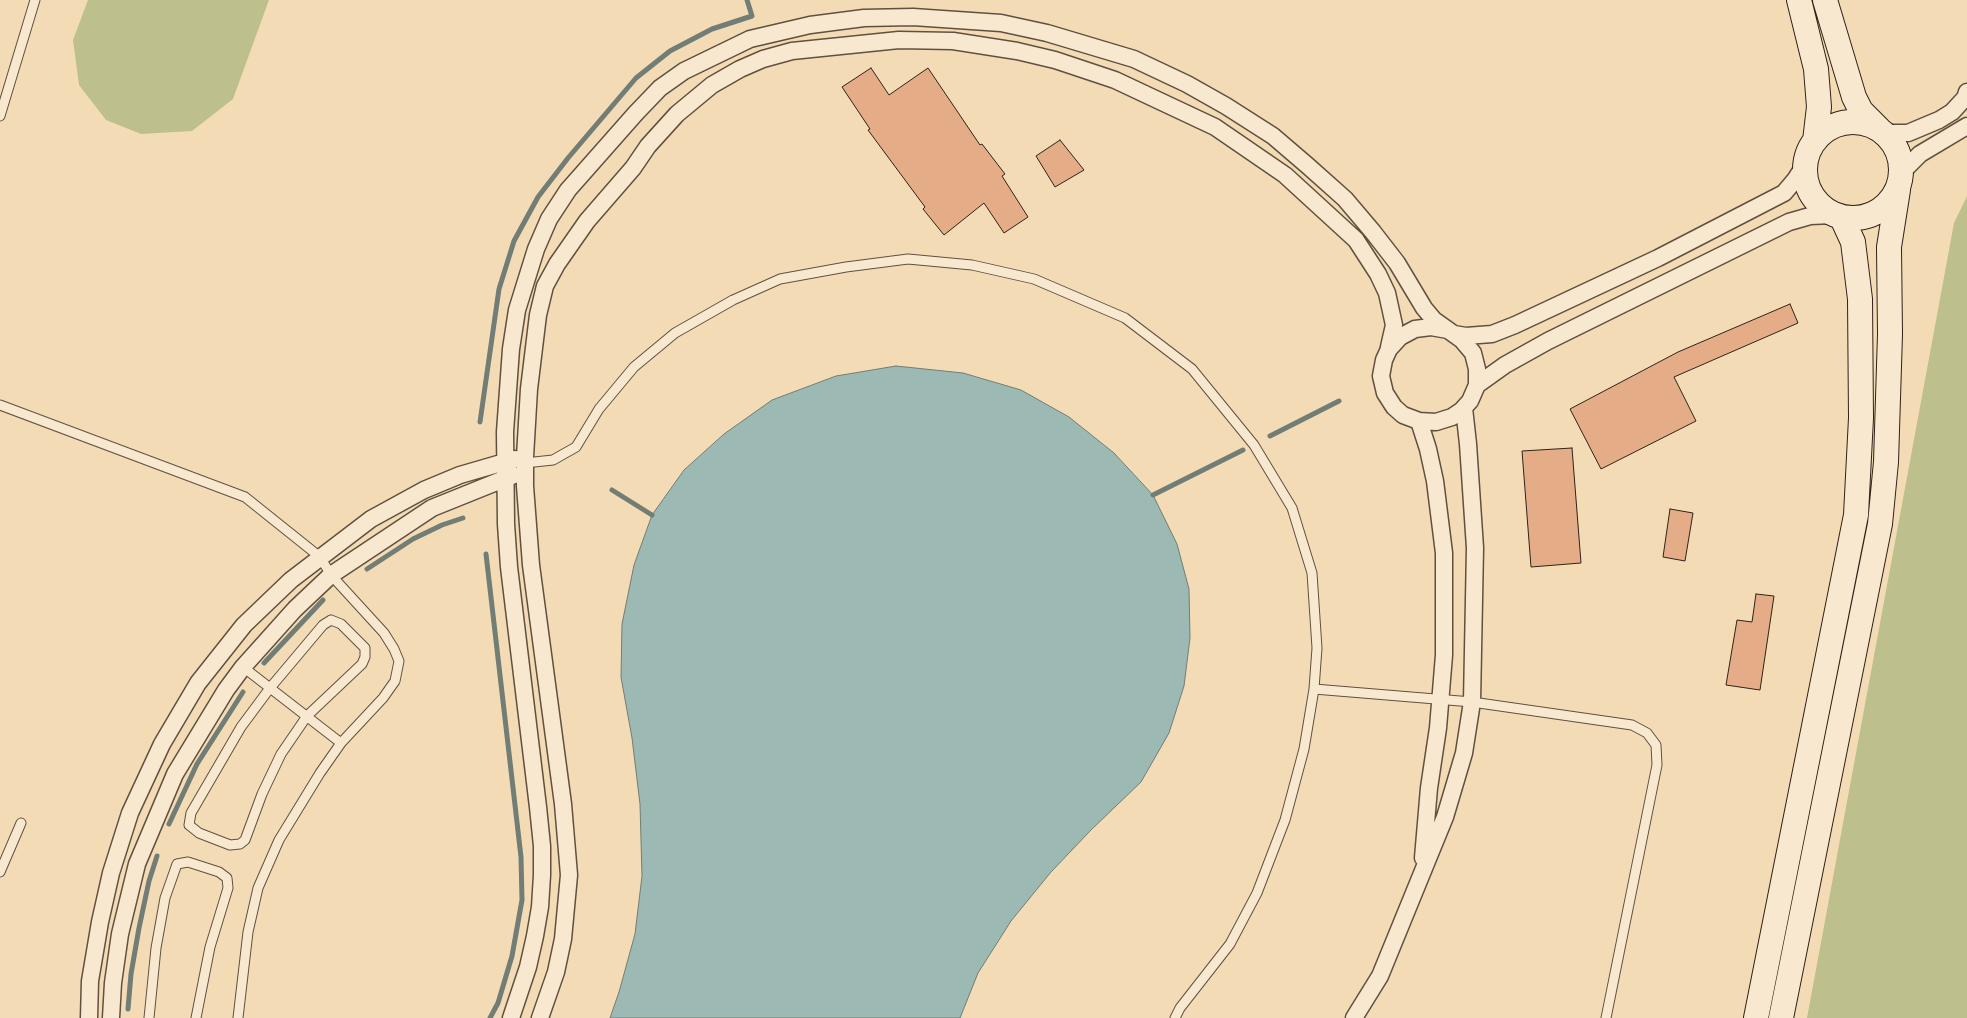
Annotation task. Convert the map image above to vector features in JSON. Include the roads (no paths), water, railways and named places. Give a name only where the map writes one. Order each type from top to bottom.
[{"type":"street","points":[[1799,0],[1816,69],[1819,107],[1815,141]]},
{"type":"street","points":[[1781,1018],[1880,524],[1886,462],[1890,334],[1889,247],[1899,181],[1900,156],[1892,141],[1861,111],[1854,97],[1825,0]]},
{"type":"street","points":[[511,1018],[528,967],[535,936],[540,906],[542,846],[509,567],[505,470],[507,387],[517,310],[536,249],[549,218],[568,190],[660,88],[684,71],[750,39],[810,25],[864,18],[913,17],[1002,24],[1047,33],[1134,59],[1187,84],[1273,136],[1345,198],[1397,263],[1424,308],[1434,320],[1462,340],[1473,353],[1477,369],[1477,385],[1470,401],[1452,417],[1436,422],[1419,421],[1399,411],[1385,392],[1381,376],[1394,325],[1387,293],[1378,274],[1356,240],[1285,175],[1215,127],[1115,80],[1055,60],[1017,51],[953,41],[899,40],[792,51],[763,59],[740,69],[712,85],[677,114],[648,146],[633,168],[587,221],[556,264],[545,286],[532,352],[525,464],[531,565],[563,804],[569,875],[567,908],[558,964],[540,1018]]},
{"type":"street","points":[[1756,1018],[1856,515],[1861,418],[1860,299],[1853,242],[1838,216],[1812,198],[1805,183],[1804,166],[1808,149],[1823,131],[1838,124],[1855,121],[1871,125],[1881,131],[1908,132],[1939,120],[1952,112],[1965,98],[1967,92]]},
{"type":"street","points":[[1477,385],[1505,364],[1548,341],[1789,222],[1810,216],[1859,218],[1876,213],[1888,203],[1899,181],[1920,154],[1967,126]]},
{"type":"street","points":[[1389,349],[1400,337],[1415,329],[1431,327],[1466,336],[1492,334],[1515,325],[1658,258],[1784,192],[1804,166]]},
{"type":"street","points":[[1354,1018],[1380,976],[1422,870],[1446,817],[1464,753],[1472,702],[1475,548],[1464,408]]},
{"type":"street","points":[[1419,421],[1435,481],[1444,553],[1444,654],[1422,870]]},
{"type":"street","points":[[89,1018],[90,981],[100,922],[111,873],[130,813],[162,744],[198,683],[244,625],[291,580],[371,519],[424,490],[460,475],[505,470],[525,464]]},
{"type":"street","points":[[111,1018],[113,983],[120,934],[137,864],[175,774],[226,690],[243,667],[295,609],[331,575],[432,508],[505,470]]},
{"type":"lane","points":[[0,116],[35,0]]},
{"type":"lane","points":[[525,464],[553,460],[576,447],[599,409],[634,366],[675,333],[733,300],[780,279],[908,259],[972,265],[1034,279],[1125,318],[1192,369],[1254,445],[1292,508],[1312,573],[1317,648],[1314,690],[1304,749],[1285,820],[1257,893],[1230,944],[1180,1008],[1175,1018]]},
{"type":"lane","points":[[0,405],[245,497],[320,557],[331,575],[384,633],[399,661],[395,681],[390,690],[341,742],[279,840],[258,888],[248,932],[238,1018]]},
{"type":"lane","points":[[331,620],[340,624],[364,648],[366,657],[362,664],[307,716],[281,754],[262,794],[245,840],[240,844],[230,845],[199,833],[189,825],[191,813],[241,727],[270,688],[323,625],[331,620]]},
{"type":"lane","points":[[243,667],[341,742]]},
{"type":"lane","points":[[1314,690],[1472,702],[1632,725],[1647,733],[1656,745],[1657,765],[1606,1018]]},
{"type":"lane","points":[[0,872],[21,822]]},
{"type":"lane","points":[[149,1018],[156,948],[165,898],[177,864],[188,862],[219,872],[227,878],[228,888],[210,947],[196,1018]]},
{"type":"water","points":[[896,366],[963,373],[1021,390],[1069,417],[1114,453],[1153,495],[1177,544],[1189,589],[1190,638],[1184,686],[1169,733],[1141,782],[1051,872],[1011,921],[978,973],[960,1018],[610,1018],[635,934],[642,876],[640,804],[632,738],[621,677],[622,624],[634,565],[652,515],[684,470],[724,434],[772,400],[836,376]]},
{"type":"waterway","points":[[480,422],[499,289],[514,241],[538,197],[568,158],[636,78],[670,51],[712,29],[752,16],[747,0]]},
{"type":"waterway","points":[[1270,436],[1339,401]]},
{"type":"waterway","points":[[1153,495],[1243,450]]},
{"type":"waterway","points":[[612,490],[652,515]]},
{"type":"waterway","points":[[367,569],[413,539],[442,525],[463,518]]},
{"type":"waterway","points":[[486,554],[521,857],[522,900],[512,956],[498,1003],[490,1018]]},
{"type":"waterway","points":[[264,663],[323,600]]},
{"type":"waterway","points":[[169,824],[197,764],[243,692]]},
{"type":"waterway","points":[[128,1009],[131,974],[139,928],[149,881],[157,856]]}]
